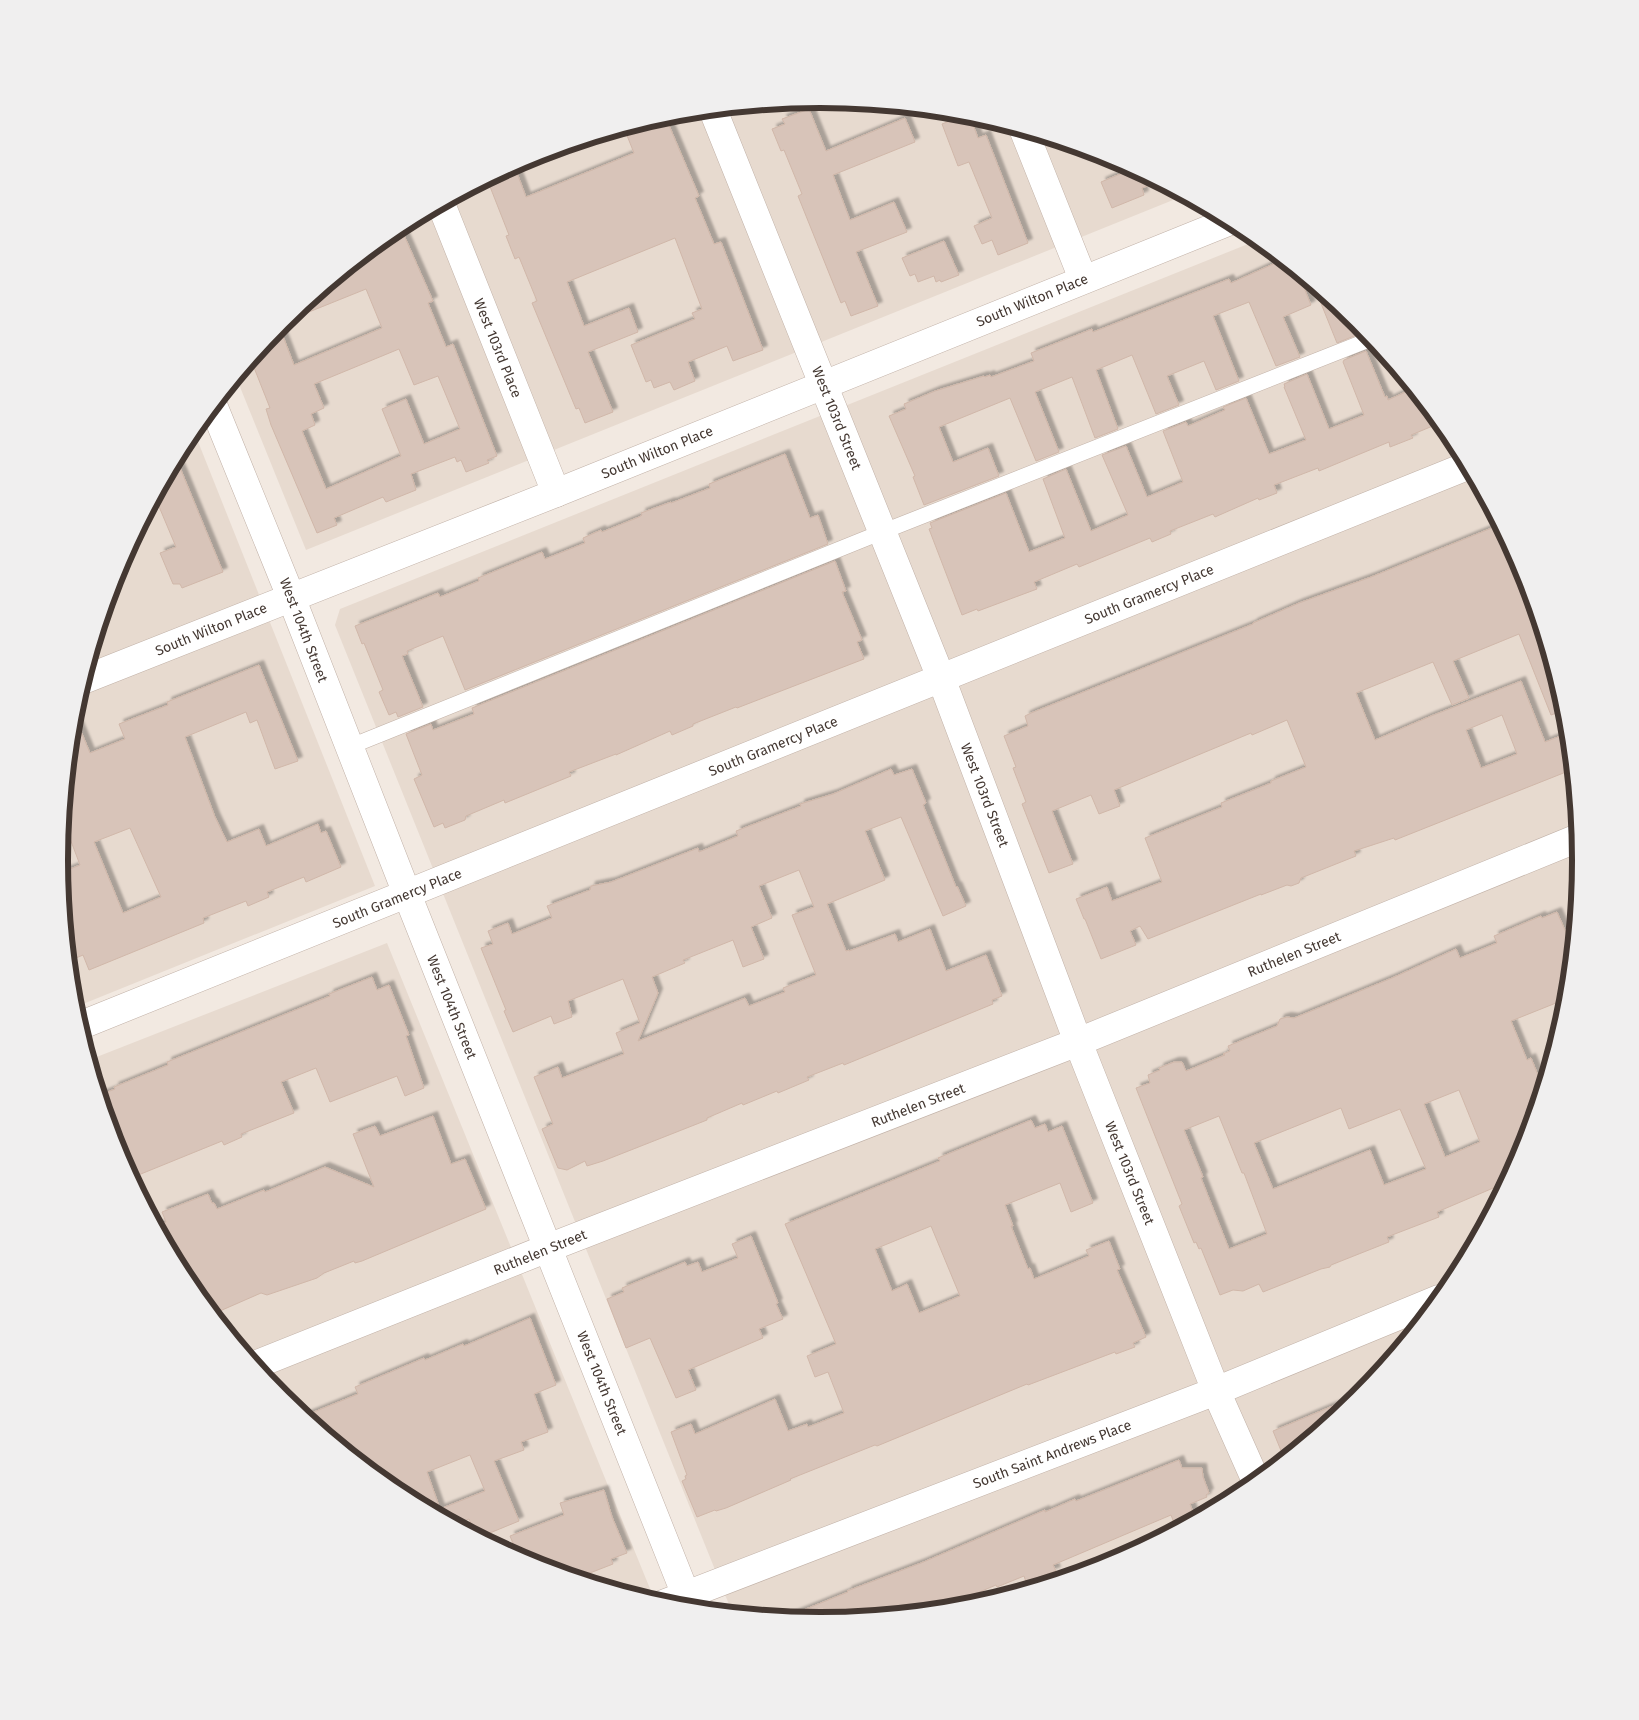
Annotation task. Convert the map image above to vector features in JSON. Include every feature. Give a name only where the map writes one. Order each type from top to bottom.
[{"type":"street","name":"West 103rd Street","points":[[714,115],[941,678],[1078,1042],[1216,1391],[1253,1474]]},
{"type":"street","points":[[1027,138],[1083,279]]},
{"type":"street","name":"West 103rd Place","points":[[443,210],[556,493]]},
{"type":"street","name":"South Wilton Place","points":[[90,677],[556,493],[1221,225]]},
{"type":"street","name":"West 104th Street","points":[[216,412],[291,597],[548,1248],[679,1599]]},
{"type":"street","name":"South Gramercy Place","points":[[86,1023],[1461,468]]},
{"type":"street","name":"Ruthelen Street","points":[[261,1364],[548,1248],[1078,1042],[1571,841]]},
{"type":"street","name":"South Saint Andrews Place","points":[[685,1600],[1216,1391],[1426,1304]]},
{"type":"lane","points":[[350,747],[882,532],[1364,342]]},
{"type":"shaded area","points":[[820,108],[869,110],[918,114],[966,122],[1014,134],[1061,148],[1107,165],[1176,199],[306,550],[238,383],[288,328],[362,263],[444,209],[532,165],[578,148],[625,134],[673,122],[721,114]]},
{"type":"shaded area","points":[[1249,244],[1277,263],[1351,328],[1385,364],[1445,442],[1471,484],[1494,527],[1532,618],[1546,665],[1557,713],[1570,811],[1572,860],[1570,909],[1557,1007],[1546,1055],[1532,1102],[1494,1193],[1471,1236],[1445,1278],[1385,1356],[1351,1392],[1277,1457],[1196,1511],[1107,1555],[1061,1572],[966,1598],[918,1606],[820,1612],[730,1607],[335,625],[340,609]]},
{"type":"shaded area","points":[[197,438],[375,886],[82,1005],[69,909],[68,860],[69,811],[82,713],[93,665],[107,618],[125,572],[145,527],[168,484]]},
{"type":"shaded area","points":[[387,943],[652,1593],[578,1572],[532,1555],[443,1511],[362,1457],[288,1392],[254,1356],[223,1318],[194,1278],[168,1236],[145,1193],[125,1148],[107,1102],[94,1058]]},
{"type":"building","points":[[809,109],[826,151],[905,118],[915,142],[833,175],[850,220],[894,202],[907,232],[856,252],[878,306],[851,316],[845,301],[841,303],[798,196],[802,194],[784,150],[781,151],[772,129],[785,124],[782,119]]},
{"type":"building","points":[[953,120],[966,122],[973,124],[978,138],[986,135],[1028,243],[998,255],[992,240],[982,244],[974,226],[992,218],[969,162],[958,166],[942,124]]},
{"type":"building","points":[[668,123],[699,196],[695,198],[714,244],[721,242],[763,350],[733,361],[727,346],[688,362],[695,381],[674,390],[670,382],[654,388],[651,380],[646,382],[631,345],[695,319],[692,313],[702,309],[675,238],[567,282],[584,326],[629,308],[638,332],[588,352],[613,412],[585,423],[579,408],[576,409],[532,303],[537,301],[519,257],[515,259],[506,236],[509,235],[489,185],[517,172],[526,197],[634,153],[626,134]]},
{"type":"building","points":[[1123,173],[1150,185],[1142,188],[1144,195],[1112,208],[1101,182]]},
{"type":"building","points":[[404,234],[433,301],[428,303],[446,347],[453,344],[497,456],[487,460],[489,463],[466,472],[461,460],[457,462],[455,457],[411,474],[416,490],[386,502],[383,497],[334,518],[337,525],[317,533],[271,425],[266,409],[270,408],[253,365],[282,334],[294,365],[382,328],[366,289],[303,314],[362,263],[374,258],[373,255]],"holes":[[[399,349],[414,385],[438,376],[460,429],[424,444],[406,399],[382,409],[401,456],[326,489],[302,431],[315,425],[311,414],[324,408],[314,384]]]},
{"type":"building","points":[[944,241],[959,275],[941,282],[940,280],[936,282],[934,276],[918,282],[915,274],[910,276],[902,258]]},
{"type":"building","points":[[1276,263],[1303,285],[1311,305],[1283,317],[1300,357],[1276,366],[1249,302],[1213,316],[1239,381],[1216,390],[1204,361],[1167,376],[1179,405],[1156,414],[1132,355],[1096,370],[1118,429],[1095,438],[1072,377],[1035,392],[1059,452],[1036,461],[1010,398],[939,427],[953,462],[988,448],[999,476],[924,505],[913,477],[915,476],[889,416],[906,409],[904,404],[935,391],[984,376],[990,375],[991,377],[1034,361],[1031,353],[1092,329],[1093,332],[1229,279],[1231,283]]},
{"type":"building","points":[[1319,299],[1357,335],[1337,343]]},
{"type":"building","points":[[1366,351],[1385,397],[1387,396],[1388,400],[1407,391],[1433,426],[1411,435],[1413,438],[1390,447],[1389,442],[1319,471],[1318,468],[1274,485],[1277,493],[1259,500],[1258,498],[1215,517],[1213,514],[1170,531],[1171,534],[1152,542],[1150,538],[1079,567],[1077,564],[1034,582],[1037,589],[962,615],[929,529],[932,528],[930,523],[1006,493],[1029,552],[1065,538],[1043,479],[1066,469],[1091,531],[1128,515],[1102,455],[1126,446],[1147,497],[1183,482],[1163,431],[1186,422],[1188,426],[1225,410],[1223,407],[1246,398],[1269,454],[1306,440],[1284,384],[1307,374],[1329,429],[1364,415],[1343,362]]},
{"type":"building","points":[[785,454],[810,518],[818,515],[828,544],[465,690],[443,636],[407,651],[408,654],[402,656],[423,707],[398,717],[396,712],[389,715],[379,692],[383,690],[355,626],[438,593],[440,597],[479,581],[478,578],[542,552],[545,559],[585,543],[583,538],[639,517],[642,515],[641,513],[710,488],[709,484]]},
{"type":"building","points":[[179,466],[223,572],[182,588],[180,584],[173,584],[160,553],[176,547],[158,503]]},
{"type":"building","points":[[1494,527],[1532,618],[1546,665],[1557,713],[1551,715],[1519,634],[1453,661],[1469,698],[1452,705],[1433,662],[1356,693],[1375,740],[1521,681],[1545,742],[1561,736],[1566,772],[1395,840],[1394,838],[1354,851],[1356,856],[1301,878],[1299,883],[1261,894],[1148,939],[1140,926],[1130,931],[1136,945],[1101,959],[1076,899],[1107,887],[1112,901],[1162,882],[1145,838],[1222,807],[1221,803],[1306,767],[1287,720],[1114,790],[1120,806],[1099,814],[1091,795],[1052,811],[1073,864],[1049,873],[1022,804],[1026,802],[1013,768],[1016,767],[1004,736],[1028,726],[1025,716],[1031,713],[1253,624],[1299,603],[1371,577]],"holes":[[[1502,715],[1517,754],[1481,768],[1466,730]]]},
{"type":"building","points":[[835,561],[846,591],[842,592],[862,640],[857,642],[864,659],[693,724],[693,726],[672,735],[670,731],[616,755],[569,772],[571,776],[505,803],[504,800],[466,816],[465,820],[445,828],[443,823],[434,827],[414,779],[422,775],[406,734],[431,724],[433,730],[474,714],[472,708]]},
{"type":"building","points":[[259,665],[298,761],[275,769],[257,720],[250,723],[246,712],[185,737],[215,817],[227,842],[259,829],[266,846],[318,824],[321,833],[326,831],[341,867],[306,882],[304,877],[267,892],[269,897],[248,906],[246,901],[203,918],[204,923],[89,970],[83,955],[74,959],[69,909],[68,870],[80,865],[69,835],[74,762],[80,728],[90,753],[125,739],[119,724],[168,705],[167,702]],"holes":[[[130,828],[161,897],[123,913],[94,842]]]},
{"type":"building","points":[[891,769],[894,775],[912,769],[926,803],[923,805],[956,887],[966,906],[943,916],[901,817],[865,831],[885,880],[827,904],[846,951],[895,934],[898,942],[930,929],[946,971],[986,955],[1002,996],[992,1000],[993,1004],[844,1065],[843,1063],[807,1077],[809,1080],[778,1093],[777,1091],[743,1105],[742,1103],[707,1118],[707,1120],[603,1161],[587,1166],[585,1161],[567,1170],[558,1168],[542,1129],[553,1124],[534,1077],[558,1067],[562,1078],[624,1054],[616,1033],[640,1023],[623,979],[568,1001],[572,1017],[554,1024],[551,1016],[513,1032],[481,948],[493,944],[488,931],[508,923],[512,934],[552,918],[547,906],[590,890],[591,886],[611,882],[698,848],[699,852],[738,836],[736,831],[801,806],[800,804],[833,794]],"holes":[[[799,870],[814,907],[792,915],[816,975],[783,988],[785,992],[749,1006],[745,998],[638,1041],[658,993],[652,977],[685,963],[683,960],[733,940],[743,967],[764,959],[751,927],[772,918],[759,886]]]},
{"type":"building","points":[[1557,912],[1567,935],[1565,958],[1558,1002],[1511,1021],[1527,1060],[1531,1058],[1539,1078],[1532,1102],[1497,1186],[1437,1212],[1439,1217],[1387,1237],[1389,1242],[1330,1267],[1263,1292],[1259,1284],[1243,1291],[1233,1290],[1220,1295],[1201,1248],[1199,1249],[1196,1242],[1194,1243],[1179,1206],[1182,1204],[1136,1088],[1150,1083],[1148,1075],[1160,1070],[1159,1068],[1174,1062],[1182,1062],[1186,1071],[1225,1055],[1223,1054],[1230,1051],[1228,1046],[1277,1026],[1280,1019],[1294,1018],[1392,978],[1456,949],[1460,958],[1497,943],[1494,936],[1541,916],[1542,918]],"holes":[[[1459,1090],[1480,1142],[1445,1157],[1424,1104]],[[1341,1108],[1349,1129],[1400,1109],[1426,1169],[1384,1185],[1370,1150],[1273,1189],[1254,1143]],[[1219,1116],[1242,1173],[1244,1173],[1267,1234],[1229,1249],[1184,1130]]]},
{"type":"building","points":[[372,977],[377,990],[389,985],[409,1035],[406,1036],[424,1088],[405,1096],[397,1076],[330,1102],[316,1068],[281,1082],[294,1113],[241,1134],[242,1137],[224,1145],[222,1141],[137,1175],[104,1093],[115,1089],[114,1087],[168,1065],[167,1062],[330,996],[329,994]]},
{"type":"building","points":[[433,1116],[451,1164],[465,1159],[486,1209],[362,1261],[355,1263],[354,1261],[324,1273],[317,1278],[267,1295],[261,1293],[218,1312],[194,1278],[168,1236],[162,1224],[166,1222],[162,1212],[208,1194],[217,1209],[264,1190],[265,1192],[325,1167],[374,1187],[353,1134],[375,1126],[380,1136]]},
{"type":"building","points":[[1031,1120],[1035,1128],[1045,1124],[1048,1132],[1062,1126],[1093,1203],[1071,1212],[1060,1183],[1005,1205],[1028,1269],[1030,1268],[1034,1279],[1089,1256],[1086,1250],[1109,1241],[1120,1269],[1117,1270],[1146,1337],[1133,1343],[1135,1347],[1116,1354],[1115,1352],[1027,1384],[877,1446],[875,1445],[790,1479],[726,1508],[697,1517],[682,1481],[686,1479],[685,1476],[687,1475],[671,1432],[691,1424],[695,1434],[775,1399],[788,1431],[807,1424],[808,1427],[844,1413],[828,1372],[815,1377],[807,1356],[836,1344],[785,1224],[940,1161],[938,1158]],"holes":[[[931,1226],[960,1296],[919,1313],[907,1284],[892,1291],[875,1249]]]},
{"type":"building","points":[[751,1236],[783,1319],[759,1329],[763,1338],[688,1370],[696,1390],[676,1398],[650,1338],[626,1348],[607,1299],[624,1292],[622,1288],[685,1262],[687,1266],[698,1262],[702,1272],[738,1258],[732,1244]]},
{"type":"building","points":[[530,1318],[556,1385],[534,1394],[548,1432],[521,1442],[524,1450],[494,1461],[519,1521],[487,1534],[472,1526],[469,1519],[463,1521],[443,1511],[402,1485],[362,1457],[311,1413],[358,1394],[355,1387],[463,1344],[464,1346]],"holes":[[[470,1455],[485,1491],[440,1509],[427,1472]]]},
{"type":"building","points":[[1338,1404],[1282,1453],[1273,1431]]},
{"type":"building","points":[[1179,1460],[1182,1468],[1202,1468],[1209,1493],[1206,1495],[1207,1497],[1190,1504],[1193,1513],[1174,1523],[1171,1515],[1053,1565],[1056,1571],[1026,1582],[1024,1576],[965,1598],[918,1606],[869,1610],[800,1611],[921,1563],[1045,1510],[1045,1512],[1075,1499],[1076,1501]]},
{"type":"building","points":[[604,1490],[612,1517],[627,1553],[611,1559],[613,1564],[586,1574],[514,1547],[510,1536],[564,1515],[560,1503]]}]
